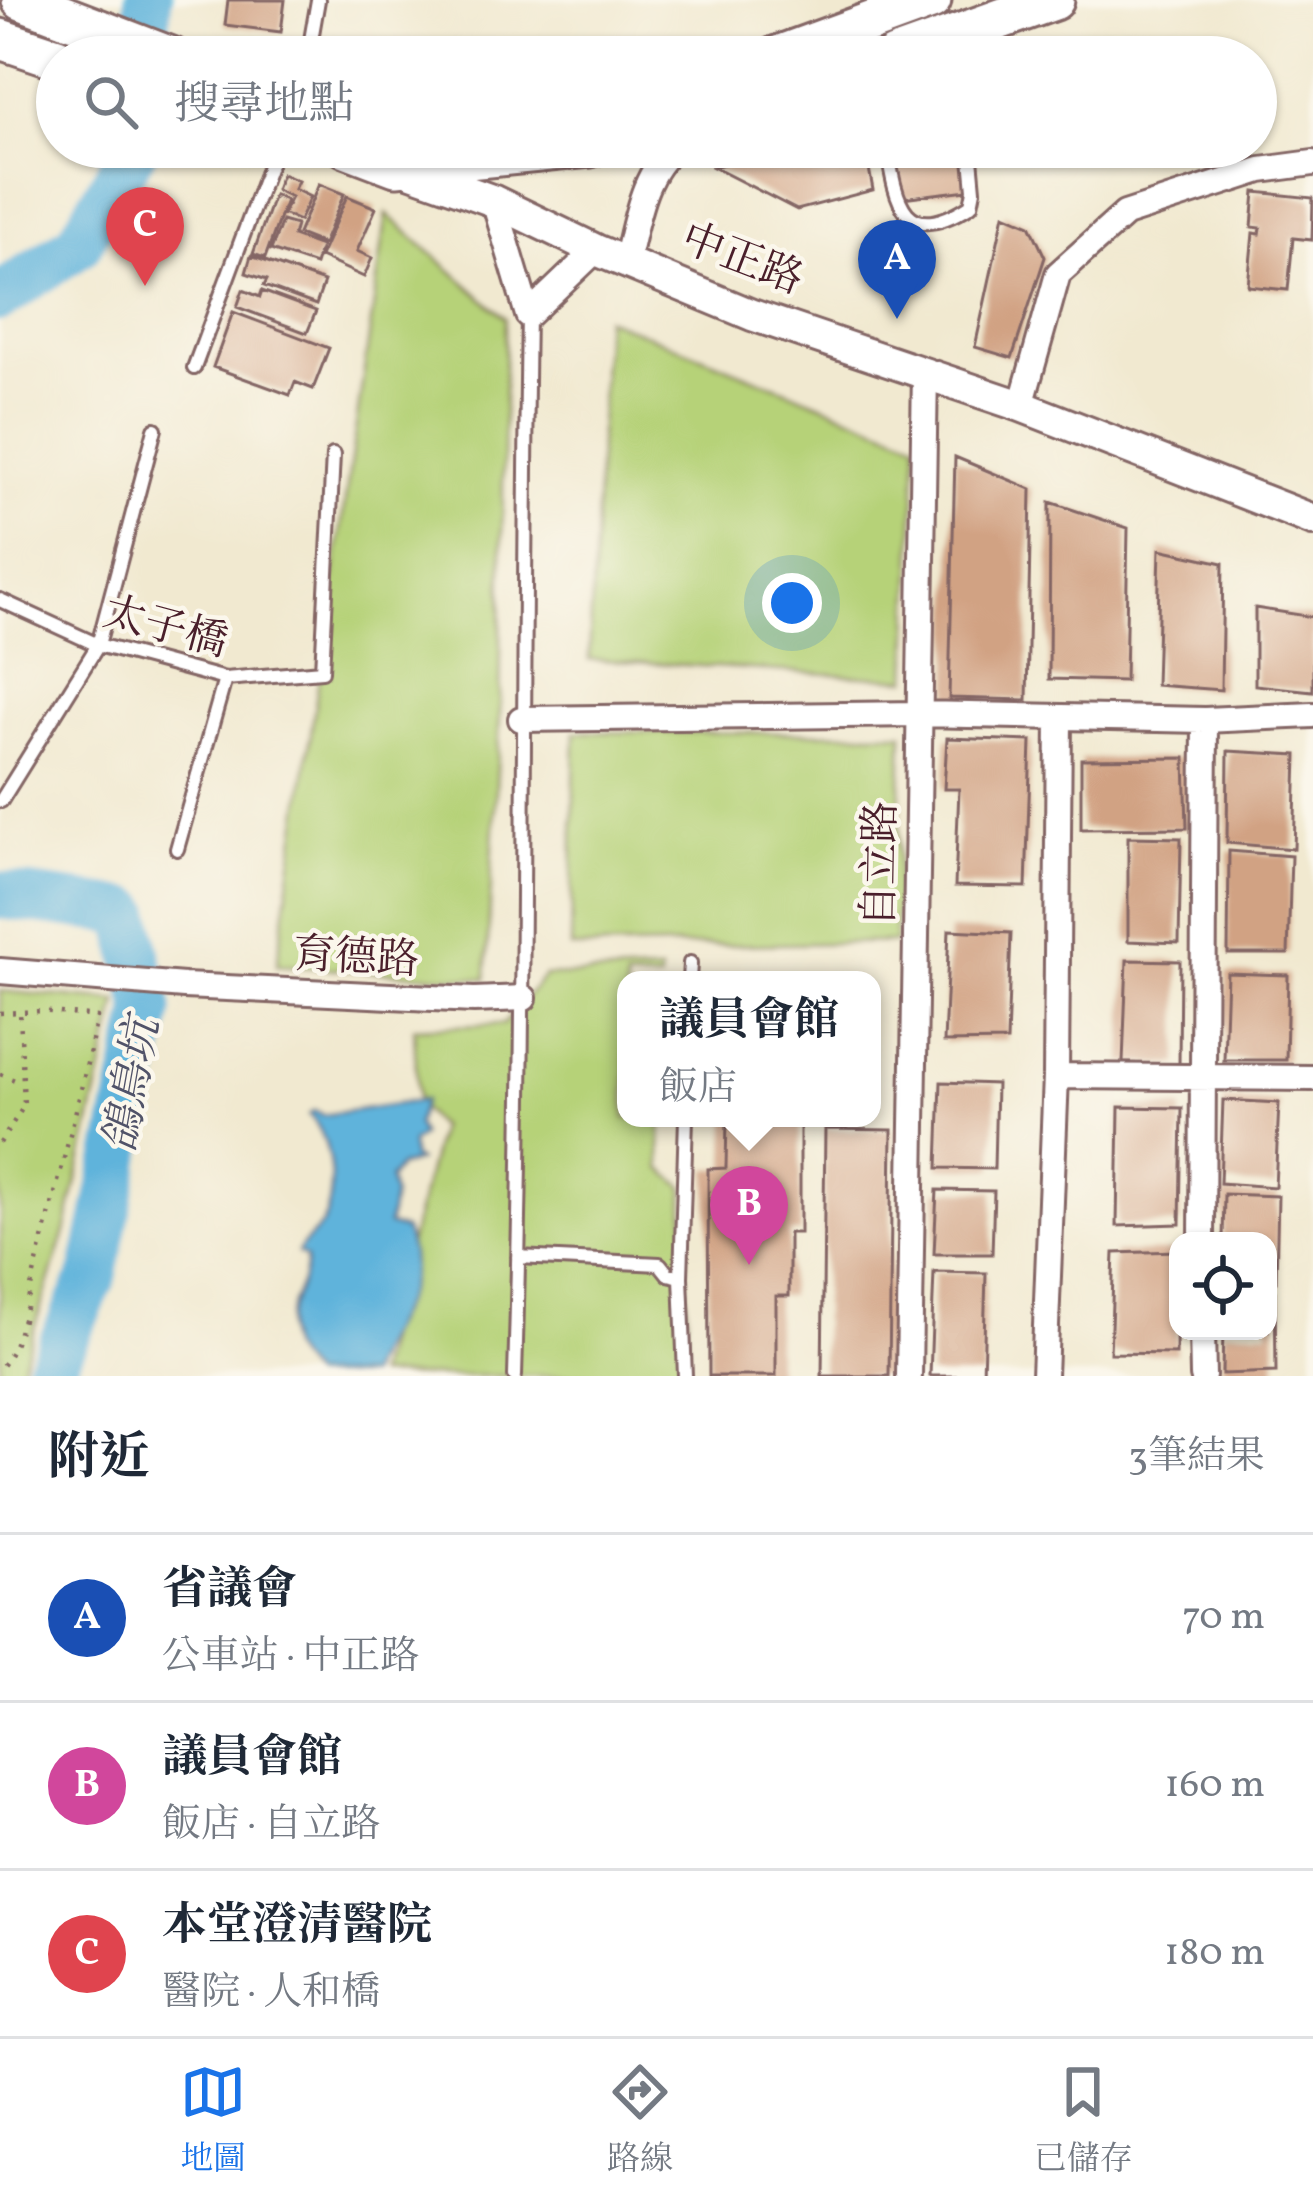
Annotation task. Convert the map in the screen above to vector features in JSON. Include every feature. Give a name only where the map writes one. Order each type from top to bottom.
[{"type":"main road","points":[[22,0],[112,36]]},
{"type":"main road","points":[[832,36],[931,0]]},
{"type":"main road","points":[[978,36],[1054,0]]},
{"type":"main road","points":[[0,39],[36,51]]},
{"type":"street","points":[[1277,168],[1313,163]]},
{"type":"street","name":"中正路","points":[[424,168],[611,256],[752,315],[1022,406],[1313,520]]},
{"type":"street","points":[[494,201],[528,315],[611,256],[656,168]]},
{"type":"street","points":[[1022,406],[1058,274],[1125,214],[1276,168]]},
{"type":"street","name":"自立路","points":[[908,1376],[925,371]]},
{"type":"street","points":[[521,718],[1313,715]]},
{"type":"street","points":[[1045,1376],[1056,1076],[1059,717]]},
{"type":"street","points":[[1202,1232],[1205,719]]},
{"type":"street","name":"育德路","points":[[0,971],[184,986],[474,1000],[524,998]]},
{"type":"street","points":[[1056,1076],[1313,1078]]},
{"type":"street","points":[[1202,1340],[1202,1376]]},
{"type":"lane","points":[[312,36],[318,0]]},
{"type":"lane","points":[[194,368],[268,168]]},
{"type":"lane","points":[[890,168],[896,202],[911,218],[926,220],[952,217],[971,205],[972,168]]},
{"type":"lane","points":[[514,1376],[524,998],[521,718],[528,315]]},
{"type":"lane","points":[[1,801],[98,645],[155,429]]},
{"type":"lane","name":"太子橋","points":[[0,600],[98,645],[224,679],[322,671],[333,455]]},
{"type":"lane","points":[[177,849],[224,679]]},
{"type":"lane","points":[[690,963],[690,971]]},
{"type":"lane","points":[[685,1376],[681,1277],[686,1127]]},
{"type":"lane","points":[[518,1257],[660,1264],[682,1251]]},
{"type":"lane","points":[[660,1264],[668,1274],[681,1277]]},
{"type":"path","points":[[0,1143],[24,1106],[20,1012]]},
{"type":"path","points":[[0,1013],[97,1017],[24,1309],[0,1368]]},
{"type":"path","points":[[0,1074],[22,1083]]},
{"type":"green space","points":[[387,214],[505,318],[500,714],[486,979],[277,965]]},
{"type":"green space","points":[[605,318],[917,442],[908,679],[589,659]]},
{"type":"green space","points":[[575,732],[903,733],[895,942],[571,948]]},
{"type":"green space","points":[[617,973],[617,1127],[661,1127],[661,1168],[684,1187],[688,1376],[376,1376],[439,1127],[418,1105],[414,1028],[504,1024],[544,976]]},
{"type":"green space","points":[[0,991],[118,1001],[65,1232],[19,1376],[0,1376]]},
{"type":"water","points":[[424,1100],[416,1124],[421,1136],[411,1143],[417,1161],[399,1167],[389,1179],[393,1196],[388,1225],[404,1230],[411,1251],[412,1270],[402,1305],[368,1376],[310,1376],[292,1353],[286,1332],[305,1269],[306,1258],[298,1253],[322,1224],[330,1199],[327,1152],[309,1115]]},
{"type":"building","points":[[228,0],[285,0],[281,32],[225,25]]},
{"type":"building","points":[[715,168],[869,168],[873,190],[797,210]]},
{"type":"building","points":[[897,168],[965,168],[968,190],[901,198]]},
{"type":"building","points":[[282,174],[298,181],[294,189],[310,197],[299,221],[283,214],[291,197],[276,190]]},
{"type":"building","points":[[319,184],[344,194],[323,244],[298,234]]},
{"type":"building","points":[[1255,192],[1313,198],[1312,240],[1293,238],[1288,290],[1248,286],[1253,233],[1260,234],[1261,228],[1252,227]]},
{"type":"building","points":[[274,195],[286,200],[265,258],[253,254]]},
{"type":"building","points":[[347,196],[376,208],[357,251],[372,258],[364,277],[320,257]]},
{"type":"building","points":[[1004,214],[1030,225],[1045,257],[1012,358],[975,347]]},
{"type":"building","points":[[282,221],[296,225],[293,236],[321,246],[315,265],[271,250]]},
{"type":"building","points":[[251,256],[324,282],[316,305],[264,286],[267,280],[246,273]]},
{"type":"building","points":[[243,290],[260,297],[262,291],[316,311],[307,333],[237,307]]},
{"type":"building","points":[[233,312],[329,348],[313,389],[295,382],[290,395],[213,367]]},
{"type":"building","points":[[955,457],[1031,489],[1027,700],[949,698]]},
{"type":"building","points":[[1050,502],[1128,528],[1125,681],[1049,679]]},
{"type":"building","points":[[1160,549],[1223,563],[1221,690],[1156,685]]},
{"type":"building","points":[[1255,608],[1313,617],[1313,691],[1255,685]]},
{"type":"building","points":[[947,738],[1031,741],[1026,887],[955,886],[959,789],[944,789]]},
{"type":"building","points":[[1228,751],[1297,755],[1294,849],[1227,843]]},
{"type":"building","points":[[1185,758],[1187,828],[1081,829],[1081,759]]},
{"type":"building","points":[[1128,837],[1181,838],[1179,943],[1128,941]]},
{"type":"building","points":[[1229,851],[1291,856],[1288,954],[1228,954]]},
{"type":"building","points":[[949,930],[1011,933],[1007,1041],[944,1042]]},
{"type":"building","points":[[1127,960],[1180,961],[1179,1065],[1123,1063]]},
{"type":"building","points":[[1227,973],[1288,975],[1286,1060],[1224,1060]]},
{"type":"building","points":[[941,1082],[996,1084],[994,1169],[938,1168]]},
{"type":"building","points":[[1223,1100],[1279,1103],[1275,1187],[1220,1183]]},
{"type":"building","points":[[1119,1107],[1182,1108],[1180,1224],[1117,1226]]},
{"type":"building","points":[[727,1127],[800,1127],[800,1233],[789,1233],[789,1296],[776,1296],[776,1376],[709,1376],[708,1169],[726,1168]]},
{"type":"building","points":[[825,1129],[892,1130],[889,1376],[822,1376]]},
{"type":"building","points":[[937,1190],[994,1191],[992,1254],[934,1254]]},
{"type":"building","points":[[1224,1194],[1278,1196],[1277,1238],[1277,1232],[1223,1232]]},
{"type":"building","points":[[1169,1251],[1169,1340],[1176,1340],[1176,1354],[1110,1353],[1114,1253]]},
{"type":"building","points":[[934,1272],[986,1273],[983,1376],[930,1376]]},
{"type":"building","points":[[1223,1340],[1276,1340],[1276,1372],[1222,1374]]},
{"type":"waterway","name":"鴿鳥坑","points":[[145,36],[148,0]]},
{"type":"waterway","name":"鴿鳥坑","points":[[0,297],[78,244],[123,168]]},
{"type":"waterway","name":"鴿鳥坑","points":[[0,895],[128,912],[149,1011],[93,1276],[47,1376]]},
{"type":"place","name":"本堂澄清醫院","points":[[145,286]]},
{"type":"place","name":"省議會","points":[[897,319]]},
{"type":"place","name":"議員會館","points":[[749,1265]]}]
